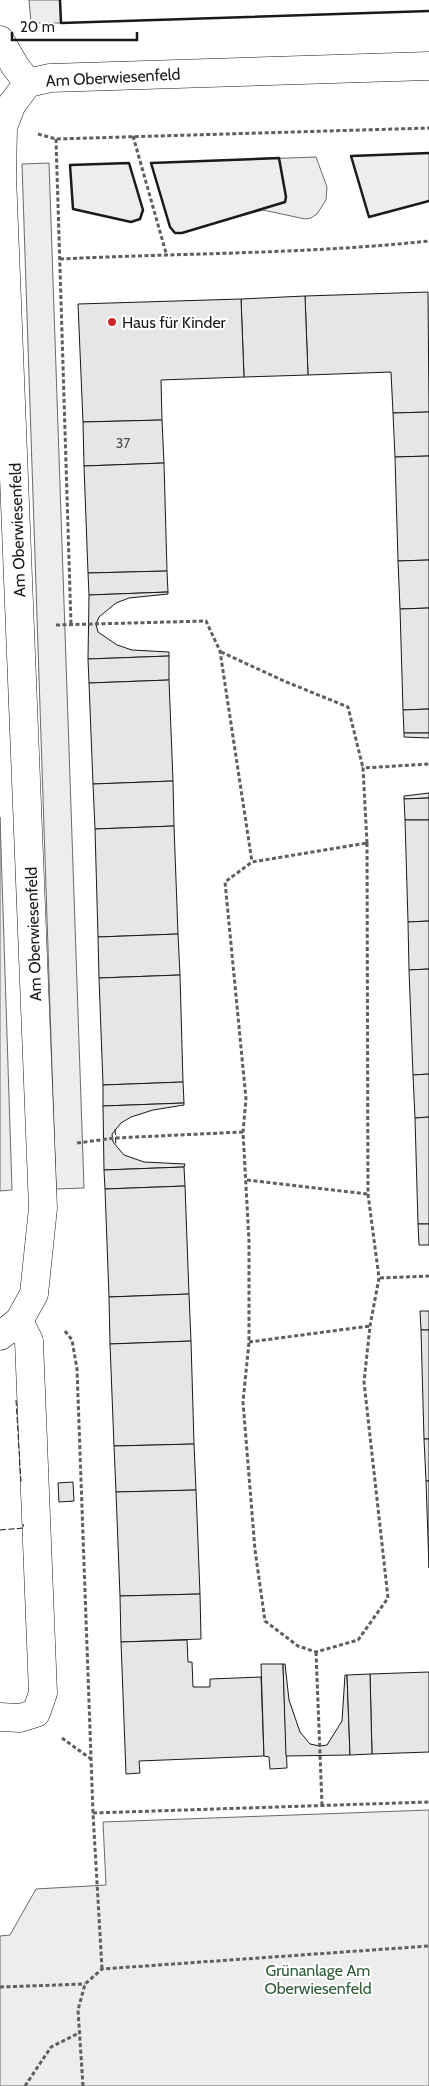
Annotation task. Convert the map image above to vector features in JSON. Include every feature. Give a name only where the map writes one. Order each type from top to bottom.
[{"type":"street","points":[[0,40],[14,72]]},
{"type":"street","name":"Am Oberwiesenfeld","points":[[9,1328],[34,1294],[43,1208],[2,176],[3,126],[12,104],[14,72],[50,78],[429,66]]},
{"type":"street","points":[[0,1716],[20,1718],[36,1713],[44,1693],[29,1341],[9,1328]]},
{"type":"path","points":[[3,126],[56,139],[429,128]]},
{"type":"path","points":[[133,136],[166,254]]},
{"type":"path","points":[[56,139],[71,625]]},
{"type":"path","points":[[60,260],[166,254],[373,247],[429,241]]},
{"type":"path","points":[[82,625],[206,622],[220,651],[252,862]]},
{"type":"path","points":[[220,651],[284,681],[348,707],[363,768],[366,843],[368,1194],[380,1278],[370,1326],[364,1382],[388,1598],[358,1640],[316,1652],[298,1646],[265,1621],[255,1550],[243,1402],[249,1342],[250,1241],[243,1132],[246,1100],[225,882],[252,862],[366,843]]},
{"type":"path","points":[[363,768],[429,764]]},
{"type":"path","points":[[104,1139],[243,1132]]},
{"type":"path","points":[[247,1180],[368,1194]]},
{"type":"path","points":[[380,1278],[429,1276]]},
{"type":"path","points":[[34,1294],[72,1340],[77,1369],[93,1813],[102,1968]]},
{"type":"path","points":[[249,1342],[370,1326]]},
{"type":"path","points":[[316,1652],[322,1805]]},
{"type":"path","points":[[93,1813],[429,1802]]},
{"type":"path","points":[[83,2086],[78,2010],[85,1984],[102,1968],[429,1946]]},
{"type":"path","points":[[0,1987],[85,1984]]},
{"type":"path","points":[[25,2086],[51,2047],[79,2033]]},
{"type":"shaded area","points":[[29,0],[60,0],[61,23],[31,23]]},
{"type":"shaded area","points":[[429,153],[429,201],[369,217],[351,156]]},
{"type":"shaded area","points":[[316,157],[327,187],[326,200],[317,214],[311,218],[305,219],[263,210],[182,233],[175,233],[170,227],[151,163]]},
{"type":"shaded area","points":[[49,163],[84,1188],[56,1189],[22,164]]},
{"type":"shaded area","points":[[129,163],[143,210],[140,219],[131,222],[73,209],[70,165]]},
{"type":"shaded area","points":[[0,817],[12,1190],[0,1191]]},
{"type":"shaded area","name":"Grünanlage Am Oberwiesenfeld","points":[[429,1810],[429,2086],[0,2086],[0,1936],[10,1935],[36,1889],[106,1885],[103,1822]]},
{"type":"building","points":[[428,292],[429,412],[393,413],[391,372],[308,375],[305,296]]},
{"type":"building","points":[[305,296],[308,375],[244,377],[241,299]]},
{"type":"building","points":[[241,299],[244,377],[161,380],[162,420],[83,422],[78,304]]},
{"type":"building","points":[[429,412],[429,456],[395,457],[393,413]]},
{"type":"building","points":[[162,420],[164,463],[84,466],[83,422]]},
{"type":"building","points":[[429,456],[429,560],[398,561],[395,457]]},
{"type":"building","points":[[164,463],[167,571],[88,573],[84,466]]},
{"type":"building","points":[[429,560],[429,608],[400,609],[398,561]]},
{"type":"building","points":[[167,571],[168,592],[89,595],[88,573]]},
{"type":"building","points":[[168,592],[168,594],[129,598],[116,603],[99,617],[96,624],[98,632],[117,645],[132,650],[169,652],[169,656],[88,659],[89,595]]},
{"type":"building","points":[[429,608],[429,709],[403,710],[400,609]]},
{"type":"building","points":[[169,656],[169,680],[89,683],[88,659]]},
{"type":"building","points":[[169,680],[173,781],[93,784],[89,683]]},
{"type":"building","points":[[429,709],[429,733],[404,733],[403,710]]},
{"type":"building","points":[[404,733],[429,733],[429,738],[404,737]]},
{"type":"building","points":[[173,781],[174,826],[95,829],[93,784]]},
{"type":"building","points":[[429,793],[429,798],[404,799],[404,796]]},
{"type":"building","points":[[429,798],[429,820],[405,820],[404,799]]},
{"type":"building","points":[[405,820],[429,820],[429,921],[408,922]]},
{"type":"building","points":[[174,826],[178,934],[98,937],[95,829]]},
{"type":"building","points":[[429,921],[429,969],[409,970],[408,922]]},
{"type":"building","points":[[178,934],[180,975],[99,978],[98,937]]},
{"type":"building","points":[[429,969],[429,1074],[413,1075],[409,970]]},
{"type":"building","points":[[180,975],[183,1082],[103,1085],[99,978]]},
{"type":"building","points":[[429,1074],[429,1117],[415,1118],[413,1075]]},
{"type":"building","points":[[183,1082],[184,1103],[103,1106],[103,1085]]},
{"type":"building","points":[[184,1103],[184,1105],[153,1110],[131,1117],[121,1123],[112,1134],[113,1142],[124,1155],[144,1162],[185,1164],[184,1167],[104,1170],[103,1106]]},
{"type":"building","points":[[429,1117],[429,1224],[418,1224],[415,1118]]},
{"type":"building","points":[[184,1167],[185,1186],[105,1189],[104,1170]]},
{"type":"building","points":[[185,1186],[189,1294],[109,1297],[105,1189]]},
{"type":"building","points":[[418,1224],[429,1224],[429,1245],[419,1245]]},
{"type":"building","points":[[189,1294],[191,1341],[110,1344],[109,1297]]},
{"type":"building","points":[[420,1311],[429,1311],[429,1330],[421,1330]]},
{"type":"building","points":[[421,1330],[429,1330],[429,1439],[424,1439]]},
{"type":"building","points":[[191,1341],[194,1444],[114,1446],[110,1344]]},
{"type":"building","points":[[424,1439],[429,1439],[429,1481],[426,1481]]},
{"type":"building","points":[[194,1444],[196,1490],[116,1492],[114,1446]]},
{"type":"building","points":[[426,1481],[429,1481],[429,1568]]},
{"type":"building","points":[[73,1482],[74,1501],[59,1502],[58,1483]]},
{"type":"building","points":[[196,1490],[200,1594],[120,1596],[116,1492]]},
{"type":"building","points":[[200,1594],[201,1639],[121,1642],[120,1596]]},
{"type":"building","points":[[187,1640],[188,1662],[192,1662],[193,1687],[210,1687],[210,1679],[261,1677],[264,1756],[139,1761],[140,1773],[126,1774],[121,1642]]},
{"type":"building","points":[[261,1664],[283,1664],[287,1768],[270,1769],[269,1757],[264,1756]]},
{"type":"building","points":[[283,1664],[285,1664],[289,1700],[300,1732],[310,1744],[320,1746],[327,1745],[342,1721],[345,1675],[347,1675],[350,1755],[286,1756]]},
{"type":"building","points":[[429,1672],[429,1752],[372,1754],[370,1674]]},
{"type":"building","points":[[370,1674],[372,1754],[350,1755],[347,1675]]},
{"type":"fence","points":[[115,1129],[116,1146]]},
{"type":"fence","points":[[16,1400],[21,1482]]},
{"type":"fence","points":[[0,1530],[24,1528],[23,1524]]},
{"type":"wall","points":[[60,0],[61,23],[429,11]]},
{"type":"wall","points":[[429,153],[351,156],[369,217],[429,201]]},
{"type":"wall","points":[[279,158],[286,197],[285,202],[182,233],[175,233],[170,227],[151,163],[279,158]]},
{"type":"wall","points":[[129,163],[143,210],[140,219],[131,222],[73,209],[70,165],[129,163]]},
{"type":"place","name":"Haus für Kinder","points":[[112,322]]}]
